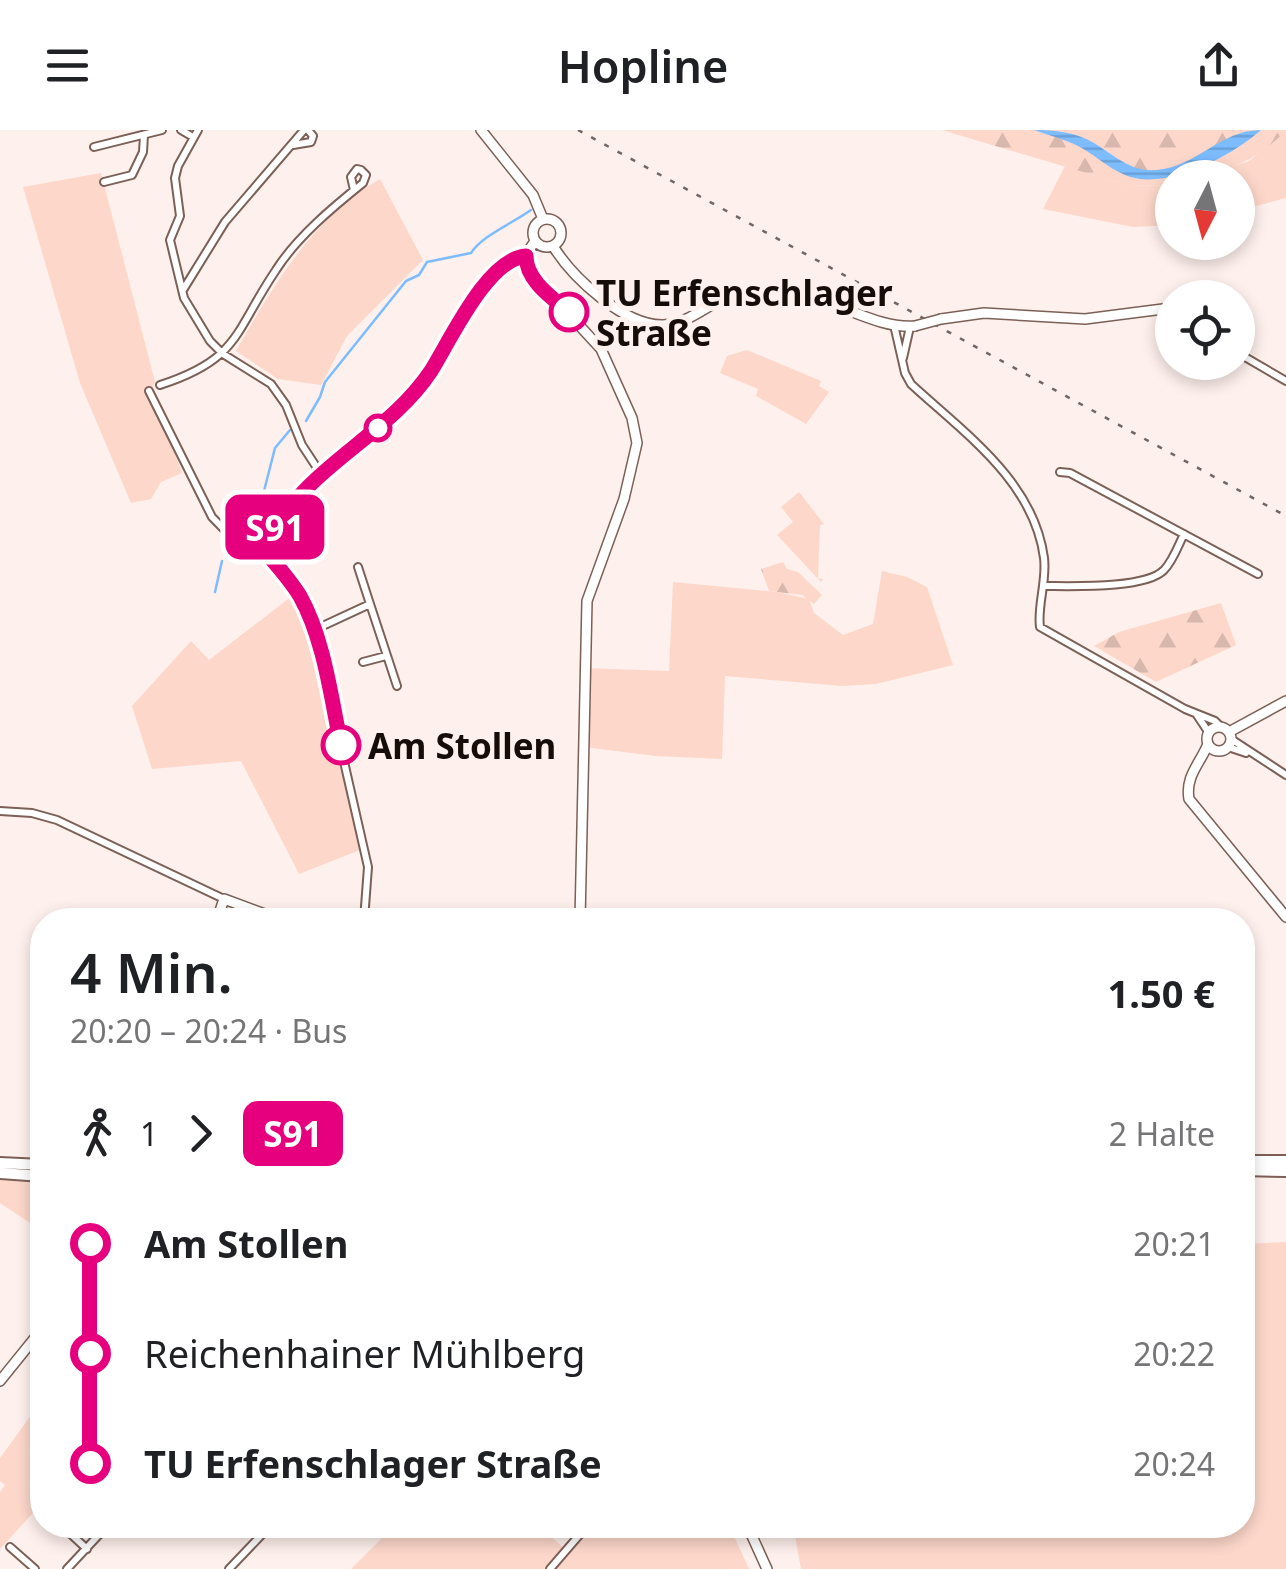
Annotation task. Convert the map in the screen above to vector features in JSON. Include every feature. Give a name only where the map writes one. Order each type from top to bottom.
[{"type":"main road","points":[[481,130],[533,195],[543,219]]},
{"type":"main road","points":[[553,246],[561,236],[560,227],[552,219],[543,219],[534,227],[535,240],[524,262],[537,283],[601,348],[632,418],[637,443],[624,499],[587,602],[580,908]]},
{"type":"main road","points":[[535,240],[553,246]]},
{"type":"main road","points":[[553,246],[596,293],[643,322],[664,325],[688,319],[726,297],[751,292],[812,297],[894,325],[912,326],[984,313],[1085,319],[1155,313]]},
{"type":"main road","points":[[1286,701],[1228,736],[1210,742],[1187,784],[1189,799],[1286,917]]},
{"type":"main road","points":[[1210,742],[1221,750],[1228,736]]},
{"type":"main road","points":[[221,908],[224,898],[250,908]]},
{"type":"main road","points":[[1255,1160],[1286,1161]]},
{"type":"main road","points":[[0,1163],[30,1164]]},
{"type":"main road","points":[[1255,1170],[1286,1171]]},
{"type":"main road","points":[[0,1173],[30,1175]]},
{"type":"main road","points":[[0,1381],[30,1344]]},
{"type":"main road","points":[[753,1538],[767,1569]]},
{"type":"street","points":[[94,147],[162,130]]},
{"type":"street","points":[[181,130],[195,134],[176,175],[180,216],[170,240],[182,291],[196,324],[223,354],[270,384],[286,405],[302,445],[321,474]]},
{"type":"street","points":[[182,291],[225,222],[291,146],[306,130],[313,136],[310,142],[291,146]]},
{"type":"street","points":[[104,182],[132,176],[143,152],[144,135]]},
{"type":"street","points":[[160,385],[192,375],[223,354],[295,245],[354,190]]},
{"type":"street","points":[[365,908],[368,866],[314,630],[296,590],[261,547],[287,510],[321,474],[402,405],[432,370],[470,302],[511,260],[526,256]]},
{"type":"street","points":[[894,325],[911,384],[994,460],[1018,491],[1038,532],[1045,586],[1040,627],[1215,721],[1252,755],[1286,774]]},
{"type":"street","points":[[902,359],[912,326]]},
{"type":"street","points":[[1255,362],[1286,381]]},
{"type":"street","points":[[149,391],[212,517],[250,556]]},
{"type":"street","points":[[1060,472],[1070,473],[1258,574]]},
{"type":"street","points":[[1045,586],[1105,584],[1156,576],[1168,564],[1184,534]]},
{"type":"street","points":[[358,567],[398,686]]},
{"type":"street","points":[[314,630],[370,604]]},
{"type":"street","points":[[362,662],[386,656]]},
{"type":"street","points":[[1196,714],[1210,742]]},
{"type":"street","points":[[0,811],[52,818],[224,898]]},
{"type":"street","points":[[75,1538],[86,1548]]},
{"type":"street","points":[[68,1569],[96,1538]]},
{"type":"street","points":[[229,1569],[259,1538]]},
{"type":"street","points":[[550,1569],[577,1538]]},
{"type":"street","points":[[10,1547],[35,1569]]},
{"type":"green space","points":[[942,130],[1286,130],[1247,160],[1155,160],[1155,185],[1130,186]]},
{"type":"green space","points":[[1286,130],[1286,198],[1255,206],[1255,160],[1250,160]]},
{"type":"green space","points":[[1065,166],[1130,186],[1155,185],[1155,226],[1133,227],[1043,209]]},
{"type":"green space","points":[[101,173],[155,382],[152,389],[182,473],[161,482],[151,499],[131,503],[80,383],[23,187]]},
{"type":"green space","points":[[380,179],[423,260],[347,336],[321,385],[278,379],[236,351],[280,278],[315,233],[334,213]]},
{"type":"green space","points":[[747,350],[821,381],[819,386],[829,392],[806,424],[756,396],[758,389],[720,373],[727,356]]},
{"type":"green space","points":[[799,492],[824,524],[820,525],[821,582],[777,535],[793,522],[781,507]]},
{"type":"green space","points":[[783,562],[822,595],[814,604],[802,595],[769,591],[761,569]]},
{"type":"green space","points":[[882,571],[927,587],[953,665],[876,684],[842,686],[725,676],[722,759],[584,747],[584,668],[669,671],[673,582],[809,599],[814,613],[843,635],[873,624]]},
{"type":"green space","points":[[292,596],[333,717],[360,850],[299,874],[241,761],[152,769],[132,706],[191,641],[209,660]]},
{"type":"green space","points":[[1221,603],[1236,645],[1156,682],[1094,646],[1119,632]]},
{"type":"green space","points":[[0,1176],[30,1179],[30,1223],[0,1203]]},
{"type":"green space","points":[[1286,1242],[1286,1569],[801,1569],[795,1538],[1255,1538],[1255,1243]]},
{"type":"green space","points":[[30,1417],[30,1516],[0,1549],[0,1492],[5,1485],[0,1481],[0,1458]]},
{"type":"green space","points":[[382,1538],[553,1538],[564,1548],[546,1569],[351,1569]]},
{"type":"green space","points":[[580,1538],[735,1538],[749,1569],[553,1569]]},
{"type":"water","points":[[1034,130],[1080,136],[1130,166],[1155,170],[1155,179],[1125,175],[1073,144]]},
{"type":"water","points":[[1261,130],[1216,160],[1188,160],[1233,136]]},
{"type":"waterway","points":[[306,421],[325,382],[406,281],[419,275],[427,262],[471,253],[531,210]]},
{"type":"waterway","points":[[264,491],[275,448],[290,430]]},
{"type":"waterway","points":[[234,531],[247,518],[258,496]]},
{"type":"waterway","points":[[215,592],[222,561]]},
{"type":"railway","points":[[578,130],[1286,516]]},
{"type":"bus line","name":"S91","points":[[341,745],[306,607],[261,547],[306,488],[370,436],[419,387],[470,302],[516,256],[526,256],[524,262],[537,283],[569,312]]},
{"type":"place","name":"TU Erfenschlager Straße","points":[[569,312]]},
{"type":"place","name":"Am Stollen","points":[[341,745]]}]
